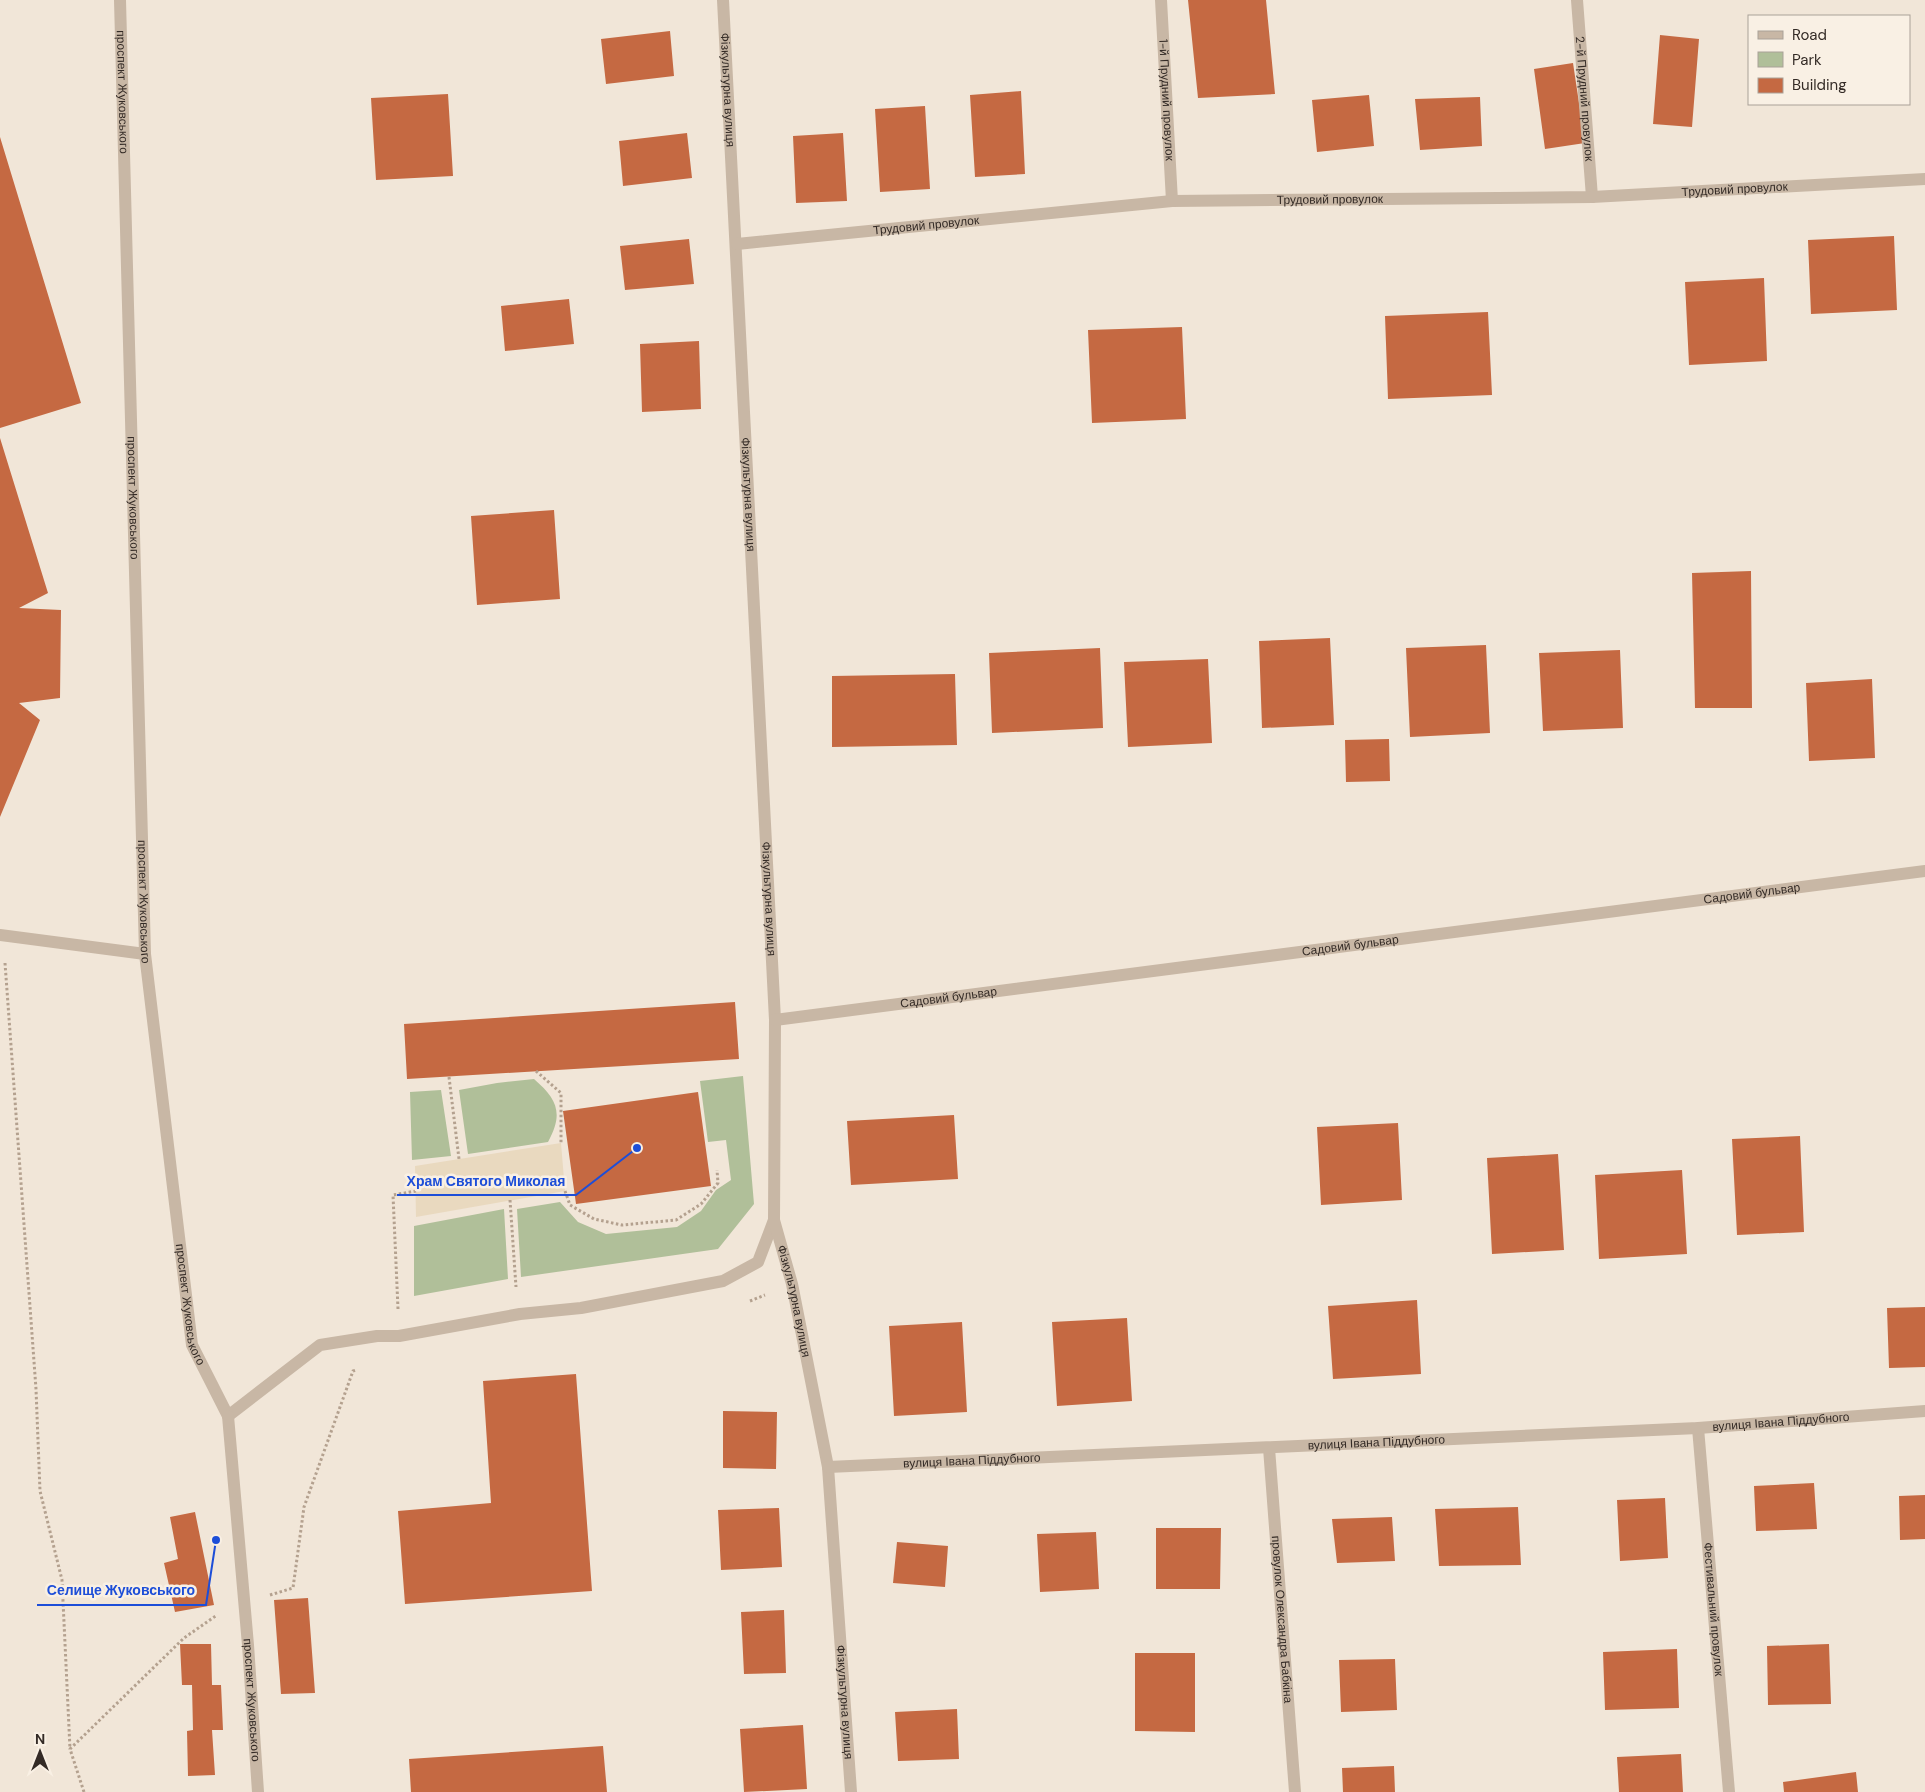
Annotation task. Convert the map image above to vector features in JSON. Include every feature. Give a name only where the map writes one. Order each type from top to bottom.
[{"type":"street","name":"проспект Жуковського","points":[[120,0],[146,954],[192,1344],[228,1416],[248,1645],[258,1792]]},
{"type":"street","name":"Фізкультурна вулиця","points":[[723,0],[776,1020],[774,1220],[792,1284],[828,1467],[851,1792]]},
{"type":"street","name":"1-й Прудний провулок","points":[[1161,0],[1172,201]]},
{"type":"street","name":"2-й Прудний провулок","points":[[1577,0],[1592,197]]},
{"type":"street","name":"Трудовий провулок","points":[[737,244],[1172,201],[1592,197],[1925,179]]},
{"type":"street","name":"Садовий бульвар","points":[[776,1020],[1925,871]]},
{"type":"street","points":[[2,935],[146,954]]},
{"type":"street","points":[[228,1416],[320,1345],[377,1336],[399,1336],[520,1314],[581,1308],[722,1281],[758,1262],[774,1220]]},
{"type":"street","name":"вулиця Івана Піддубного","points":[[828,1467],[1698,1428],[1925,1411]]},
{"type":"street","name":"Фестивальний провулок","points":[[1698,1428],[1729,1792]]},
{"type":"street","name":"провулок Олександра Бабкіна","points":[[1269,1448],[1295,1792]]},
{"type":"path","points":[[2,935],[36,1379],[40,1492],[62,1580],[70,1748],[84,1792]]},
{"type":"path","points":[[536,1071],[561,1093],[561,1143]]},
{"type":"path","points":[[449,1077],[458,1159]]},
{"type":"path","points":[[565,1191],[570,1205],[594,1219],[622,1225],[676,1220],[701,1204],[718,1183],[717,1170]]},
{"type":"path","points":[[399,1336],[393,1195],[416,1191]]},
{"type":"path","points":[[510,1200],[520,1314]]},
{"type":"path","points":[[293,1588],[304,1507],[352,1371],[361,1369]]},
{"type":"path","points":[[70,1748],[184,1638],[219,1614]]},
{"type":"green space","points":[[743,1076],[754,1204],[718,1249],[521,1277],[517,1209],[560,1202],[578,1222],[606,1234],[677,1227],[701,1211],[716,1190],[731,1180],[726,1140],[708,1142],[700,1081]]},
{"type":"green space","points":[[534,1079],[548,1093],[556,1107],[556,1123],[548,1142],[468,1154],[459,1090]]},
{"type":"green space","points":[[441,1090],[451,1156],[412,1160],[410,1092]]},
{"type":"green space","points":[[504,1209],[508,1279],[414,1296],[414,1226]]},
{"type":"shaded area","points":[[561,1143],[565,1191],[416,1217],[415,1166]]},
{"type":"building","points":[[1188,0],[1266,0],[1275,94],[1198,98]]},
{"type":"building","points":[[670,31],[674,76],[606,84],[601,39]]},
{"type":"building","points":[[1660,35],[1699,39],[1692,127],[1653,124]]},
{"type":"building","points":[[1573,63],[1585,143],[1545,149],[1534,69]]},
{"type":"building","points":[[1021,91],[1025,174],[975,177],[970,95]]},
{"type":"building","points":[[448,94],[453,176],[376,180],[371,98]]},
{"type":"building","points":[[1369,95],[1374,146],[1317,152],[1312,100]]},
{"type":"building","points":[[1480,97],[1482,146],[1420,150],[1415,99]]},
{"type":"building","points":[[925,106],[930,189],[880,192],[875,109]]},
{"type":"building","points":[[687,133],[692,178],[623,186],[619,141]]},
{"type":"building","points":[[843,133],[847,201],[796,203],[793,136]]},
{"type":"building","points":[[0,137],[81,403],[0,428]]},
{"type":"building","points":[[1894,236],[1897,310],[1811,314],[1808,240]]},
{"type":"building","points":[[689,239],[694,284],[625,290],[620,246]]},
{"type":"building","points":[[1764,278],[1767,361],[1689,365],[1685,282]]},
{"type":"building","points":[[569,299],[574,344],[505,351],[501,306]]},
{"type":"building","points":[[1488,312],[1492,395],[1388,399],[1385,316]]},
{"type":"building","points":[[1182,327],[1186,419],[1092,423],[1088,330]]},
{"type":"building","points":[[699,341],[701,409],[642,412],[640,344]]},
{"type":"building","points":[[0,438],[48,593],[19,608],[61,610],[60,698],[19,703],[40,720],[0,817]]},
{"type":"building","points":[[554,510],[560,599],[477,605],[471,516]]},
{"type":"building","points":[[1751,571],[1752,708],[1695,708],[1692,573]]},
{"type":"building","points":[[1330,638],[1334,725],[1262,728],[1259,641]]},
{"type":"building","points":[[1486,645],[1490,733],[1410,737],[1406,648]]},
{"type":"building","points":[[1100,648],[1103,728],[992,733],[989,653]]},
{"type":"building","points":[[1620,650],[1623,728],[1543,731],[1539,653]]},
{"type":"building","points":[[1208,659],[1212,743],[1128,747],[1124,662]]},
{"type":"building","points":[[955,674],[957,745],[832,747],[832,676]]},
{"type":"building","points":[[1872,679],[1875,758],[1809,761],[1806,683]]},
{"type":"building","points":[[1389,739],[1390,781],[1346,782],[1345,740]]},
{"type":"building","points":[[735,1002],[739,1059],[407,1079],[404,1024]]},
{"type":"building","points":[[698,1092],[711,1186],[576,1204],[563,1111]]},
{"type":"building","points":[[954,1115],[958,1179],[851,1185],[847,1121]]},
{"type":"building","points":[[1398,1123],[1402,1200],[1321,1205],[1317,1127]]},
{"type":"building","points":[[1800,1136],[1804,1232],[1737,1235],[1732,1139]]},
{"type":"building","points":[[1558,1154],[1564,1250],[1492,1254],[1487,1158]]},
{"type":"building","points":[[1682,1170],[1687,1254],[1599,1259],[1595,1175]]},
{"type":"building","points":[[1417,1300],[1421,1374],[1333,1379],[1328,1306]]},
{"type":"building","points":[[1925,1307],[1925,1367],[1889,1368],[1887,1308]]},
{"type":"building","points":[[1127,1318],[1132,1401],[1057,1406],[1052,1322]]},
{"type":"building","points":[[962,1322],[967,1412],[894,1416],[889,1326]]},
{"type":"building","points":[[576,1374],[592,1591],[405,1604],[398,1511],[491,1503],[483,1381]]},
{"type":"building","points":[[723,1411],[777,1412],[776,1469],[723,1468]]},
{"type":"building","points":[[1814,1483],[1817,1529],[1756,1531],[1754,1486]]},
{"type":"building","points":[[1925,1495],[1925,1539],[1900,1540],[1899,1496]]},
{"type":"building","points":[[1665,1498],[1668,1558],[1620,1561],[1617,1500]]},
{"type":"building","points":[[1518,1507],[1521,1565],[1439,1566],[1435,1509]]},
{"type":"building","points":[[779,1508],[782,1567],[721,1570],[718,1510]]},
{"type":"building","points":[[195,1512],[214,1605],[175,1612],[164,1563],[178,1559],[170,1517]]},
{"type":"building","points":[[1392,1517],[1395,1561],[1337,1563],[1332,1519]]},
{"type":"building","points":[[1156,1528],[1221,1528],[1220,1589],[1156,1589]]},
{"type":"building","points":[[1096,1532],[1099,1589],[1040,1592],[1037,1534]]},
{"type":"building","points":[[897,1542],[948,1546],[945,1587],[893,1583]]},
{"type":"building","points":[[308,1598],[315,1693],[281,1694],[274,1600]]},
{"type":"building","points":[[784,1610],[786,1673],[744,1674],[741,1612]]},
{"type":"building","points":[[180,1644],[211,1644],[212,1685],[221,1685],[223,1730],[212,1730],[215,1775],[188,1776],[187,1731],[193,1730],[192,1685],[182,1685]]},
{"type":"building","points":[[1829,1644],[1831,1704],[1768,1705],[1767,1646]]},
{"type":"building","points":[[1677,1649],[1679,1708],[1605,1710],[1603,1652]]},
{"type":"building","points":[[1135,1653],[1195,1653],[1195,1732],[1135,1731]]},
{"type":"building","points":[[1395,1659],[1397,1710],[1341,1712],[1339,1660]]},
{"type":"building","points":[[957,1709],[959,1759],[898,1761],[895,1712]]},
{"type":"building","points":[[803,1725],[807,1789],[744,1792],[740,1729]]},
{"type":"building","points":[[603,1746],[607,1792],[411,1792],[409,1759]]},
{"type":"building","points":[[1681,1754],[1683,1792],[1619,1792],[1617,1757]]},
{"type":"building","points":[[1394,1766],[1395,1792],[1343,1792],[1342,1768]]},
{"type":"building","points":[[1856,1772],[1858,1792],[1784,1792],[1783,1782]]},
{"type":"place","name":"Храм Святого Миколая","points":[[637,1148]]},
{"type":"place","name":"Селище Жуковського","points":[[216,1540]]}]
